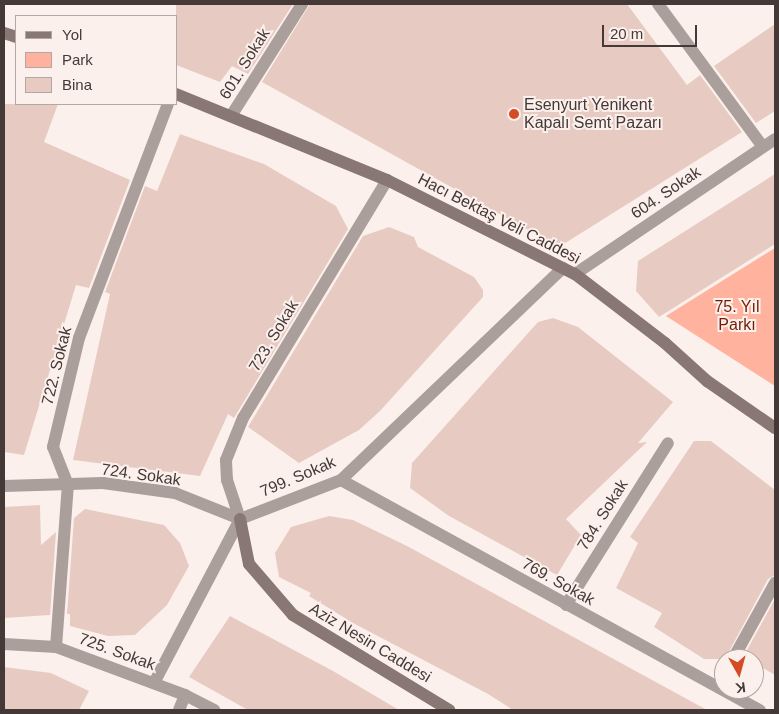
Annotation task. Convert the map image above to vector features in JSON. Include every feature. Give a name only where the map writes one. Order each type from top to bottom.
[{"type":"main road","name":"Hacı Bektaş Veli Caddesi","points":[[178,95],[387,180],[575,274],[665,343],[707,382],[775,428]]},
{"type":"main road","name":"Aziz Nesin Caddesi","points":[[240,519],[249,564],[293,615],[450,710]]},
{"type":"street","name":"601. Sokak","points":[[231,116],[302,4]]},
{"type":"street","points":[[658,4],[763,147]]},
{"type":"street","name":"722. Sokak","points":[[56,647],[68,486],[53,447],[79,338],[168,105]]},
{"type":"street","name":"604. Sokak","points":[[575,274],[775,139]]},
{"type":"street","name":"723. Sokak","points":[[240,519],[227,480],[226,460],[243,418],[387,180]]},
{"type":"street","name":"799. Sokak","points":[[240,519],[341,480],[563,268]]},
{"type":"street","name":"784. Sokak","points":[[566,605],[668,443]]},
{"type":"street","name":"769. Sokak","points":[[341,480],[714,685]]},
{"type":"street","name":"724. Sokak","points":[[4,486],[68,486],[103,483],[175,493],[240,519]]},
{"type":"street","points":[[154,684],[240,519]]},
{"type":"street","points":[[739,649],[775,583]]},
{"type":"street","name":"725. Sokak","points":[[4,644],[56,647],[185,695],[214,710]]},
{"type":"street","points":[[179,710],[185,695]]},
{"type":"street","name":"769. Sokak","points":[[739,699],[760,710]]},
{"type":"green space","name":"75. Yıl Parkı","points":[[775,248],[775,386],[666,316]]},
{"type":"building","points":[[176,4],[293,4],[248,74],[232,66],[220,82],[178,66],[178,15],[176,15]]},
{"type":"building","name":"Esenyurt Yenikent Kapalı Semt Pazarı","points":[[310,4],[627,4],[687,85],[700,75],[742,132],[559,247],[262,82]]},
{"type":"building","points":[[775,24],[775,111],[756,123],[714,66]]},
{"type":"building","points":[[4,104],[58,105],[44,142],[130,180],[89,288],[76,285],[24,455],[4,452]]},
{"type":"building","points":[[180,134],[264,164],[336,206],[348,229],[234,418],[228,414],[200,476],[73,460],[110,294],[105,292],[145,186],[157,191]]},
{"type":"building","points":[[775,174],[775,244],[659,317],[636,291],[638,261]]},
{"type":"building","points":[[389,227],[414,237],[418,247],[474,277],[483,290],[483,297],[380,411],[359,430],[299,463],[248,427],[363,236]]},
{"type":"building","points":[[553,318],[578,327],[673,402],[638,443],[647,442],[566,519],[581,535],[557,575],[449,516],[410,488],[412,463],[538,322]]},
{"type":"building","points":[[694,441],[711,441],[775,490],[775,575],[768,579],[730,649],[714,649],[714,659],[704,659],[654,627],[662,613],[616,588],[638,543],[630,537]]},
{"type":"building","points":[[40,505],[41,545],[56,532],[50,615],[4,618],[4,507]]},
{"type":"building","points":[[85,509],[164,525],[180,543],[189,566],[167,605],[135,635],[108,636],[70,626],[70,614],[67,614],[74,518]]},
{"type":"building","points":[[329,516],[353,520],[407,546],[707,710],[513,710],[488,694],[353,623],[309,596],[311,593],[279,577],[275,553],[291,527]]},
{"type":"building","points":[[775,599],[775,675],[764,669],[764,649],[748,649]]},
{"type":"building","points":[[230,616],[333,671],[399,710],[248,710],[189,677]]},
{"type":"building","points":[[4,667],[51,673],[89,691],[79,710],[4,710]]},
{"type":"place","name":"Esenyurt Yenikent Kapalı Semt Pazarı","points":[[514,114]]}]
